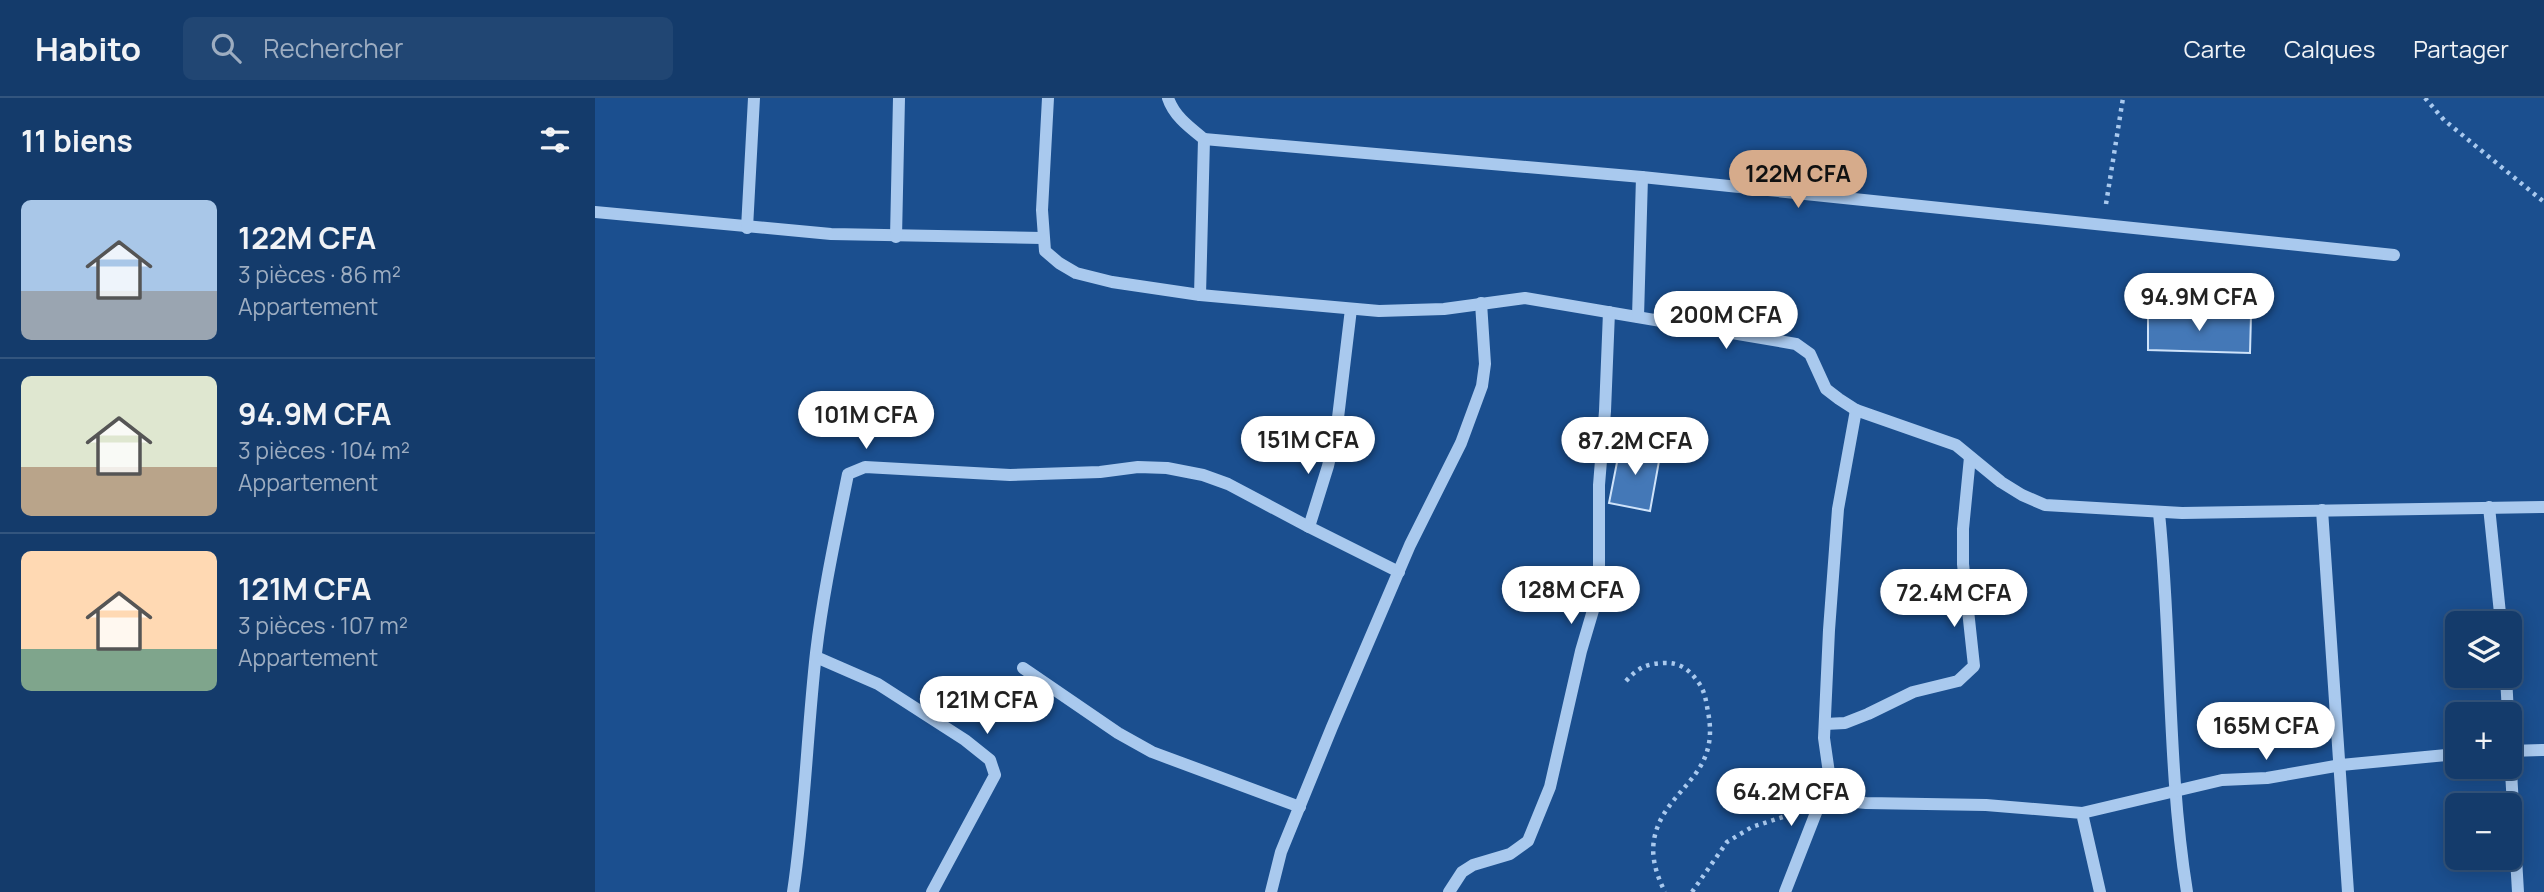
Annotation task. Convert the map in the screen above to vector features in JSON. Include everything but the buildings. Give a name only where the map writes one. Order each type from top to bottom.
[{"type":"street","points":[[747,228],[754,98]]},
{"type":"street","points":[[897,237],[899,98]]},
{"type":"street","points":[[1048,98],[1042,238],[1045,251],[1076,272],[1112,282],[1200,295],[1379,311],[1444,309],[1525,298],[1795,344],[1809,354],[1826,389],[1856,410],[1957,446],[2001,482],[2045,505],[2159,513],[2544,507]]},
{"type":"street","points":[[1168,98],[1172,109],[1204,139],[1641,177],[2394,255]]},
{"type":"street","points":[[1200,295],[1204,139]]},
{"type":"street","points":[[1638,317],[1641,177]]},
{"type":"street","points":[[595,212],[747,228],[897,237],[1042,238]]},
{"type":"street","points":[[1271,892],[1282,852],[1300,807],[1399,572],[1461,443],[1482,386],[1485,364],[1481,303]]},
{"type":"street","points":[[1309,527],[1337,426],[1351,309]]},
{"type":"street","points":[[1449,892],[1462,872],[1473,865],[1510,854],[1528,841],[1550,787],[1599,580],[1599,485],[1609,312]]},
{"type":"street","points":[[1856,410],[1836,533],[1825,724],[1832,794],[1845,801],[1986,805],[2082,813],[2221,780],[2280,776],[2341,765],[2445,755]]},
{"type":"street","points":[[1825,724],[1845,723],[1913,692],[1958,681],[1974,666],[1963,564],[1963,529],[1970,457]]},
{"type":"street","points":[[793,892],[802,833],[823,602],[848,474],[857,469],[865,467],[1010,475],[1100,472],[1138,467],[1167,468],[1203,475],[1228,484],[1399,572]]},
{"type":"street","points":[[2489,507],[2500,611]]},
{"type":"street","points":[[2322,510],[2348,892]]},
{"type":"street","points":[[2159,513],[2169,631],[2179,845],[2187,892]]},
{"type":"street","points":[[816,657],[878,684],[965,740],[990,760],[995,775],[932,892]]},
{"type":"street","points":[[1023,668],[1118,733],[1152,752],[1300,807]]},
{"type":"street","points":[[2522,751],[2544,750]]},
{"type":"street","points":[[1785,892],[1828,775]]},
{"type":"street","points":[[2512,779],[2518,892]]},
{"type":"street","points":[[2082,813],[2100,892]]},
{"type":"path","points":[[2101,225],[2112,178],[2123,98]]},
{"type":"path","points":[[2424,98],[2444,120],[2544,202]]},
{"type":"path","points":[[1626,681],[1638,667],[1650,664],[1671,663],[1689,669],[1703,688],[1710,721],[1703,764],[1662,817],[1654,836],[1653,858],[1665,892]]},
{"type":"path","points":[[1692,892],[1727,842],[1752,827],[1819,805]]}]
